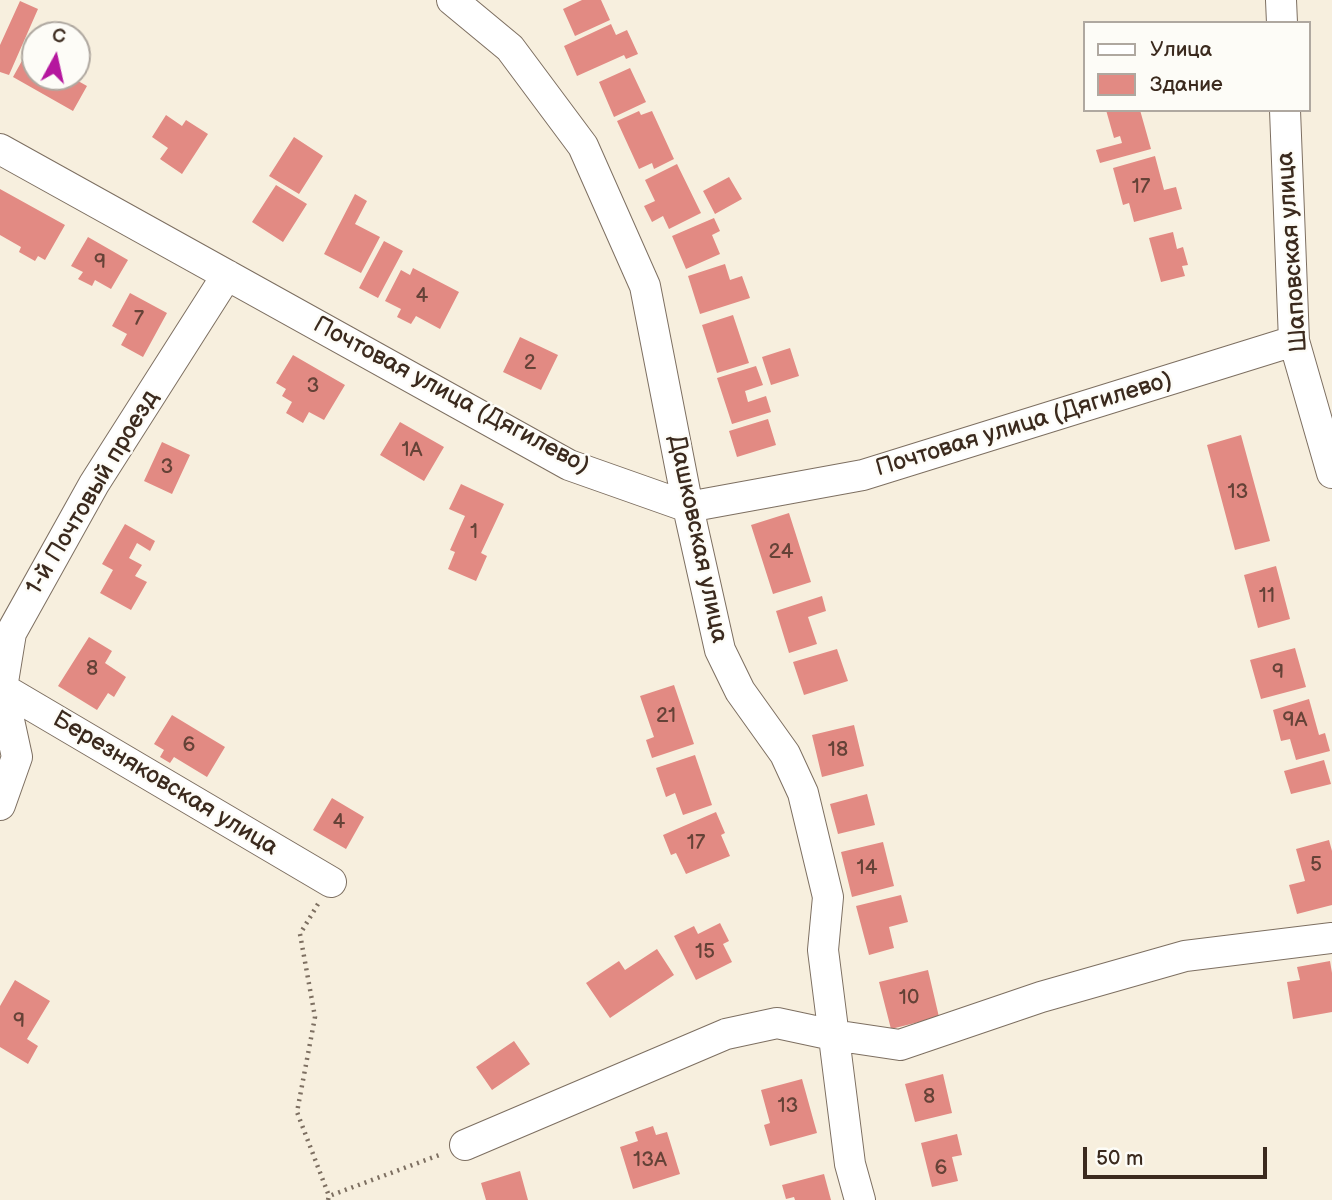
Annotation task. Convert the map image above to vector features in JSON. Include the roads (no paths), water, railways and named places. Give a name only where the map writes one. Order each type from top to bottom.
[{"type":"street","name":"Дашковская улица","points":[[452,0],[510,48],[583,146],[645,286],[688,507],[720,650],[740,691],[785,754],[803,793],[828,897],[823,950],[850,1164],[860,1200]]},
{"type":"street","points":[[1281,0],[1282,21]]},
{"type":"street","name":"Шаповская улица","points":[[1285,112],[1294,341],[1332,473]]},
{"type":"street","name":"Почтовая улица (Дягилево)","points":[[0,149],[569,465],[688,507],[863,475],[1294,341]]},
{"type":"street","name":"1-й Почтовый проезд","points":[[0,805],[17,757],[1,687],[11,633],[94,484],[227,275]]},
{"type":"street","name":"Березняковская улица","points":[[1,687],[331,882]]},
{"type":"street","points":[[465,1145],[726,1034],[777,1023],[900,1045],[1041,997],[1185,956],[1332,938]]}]
